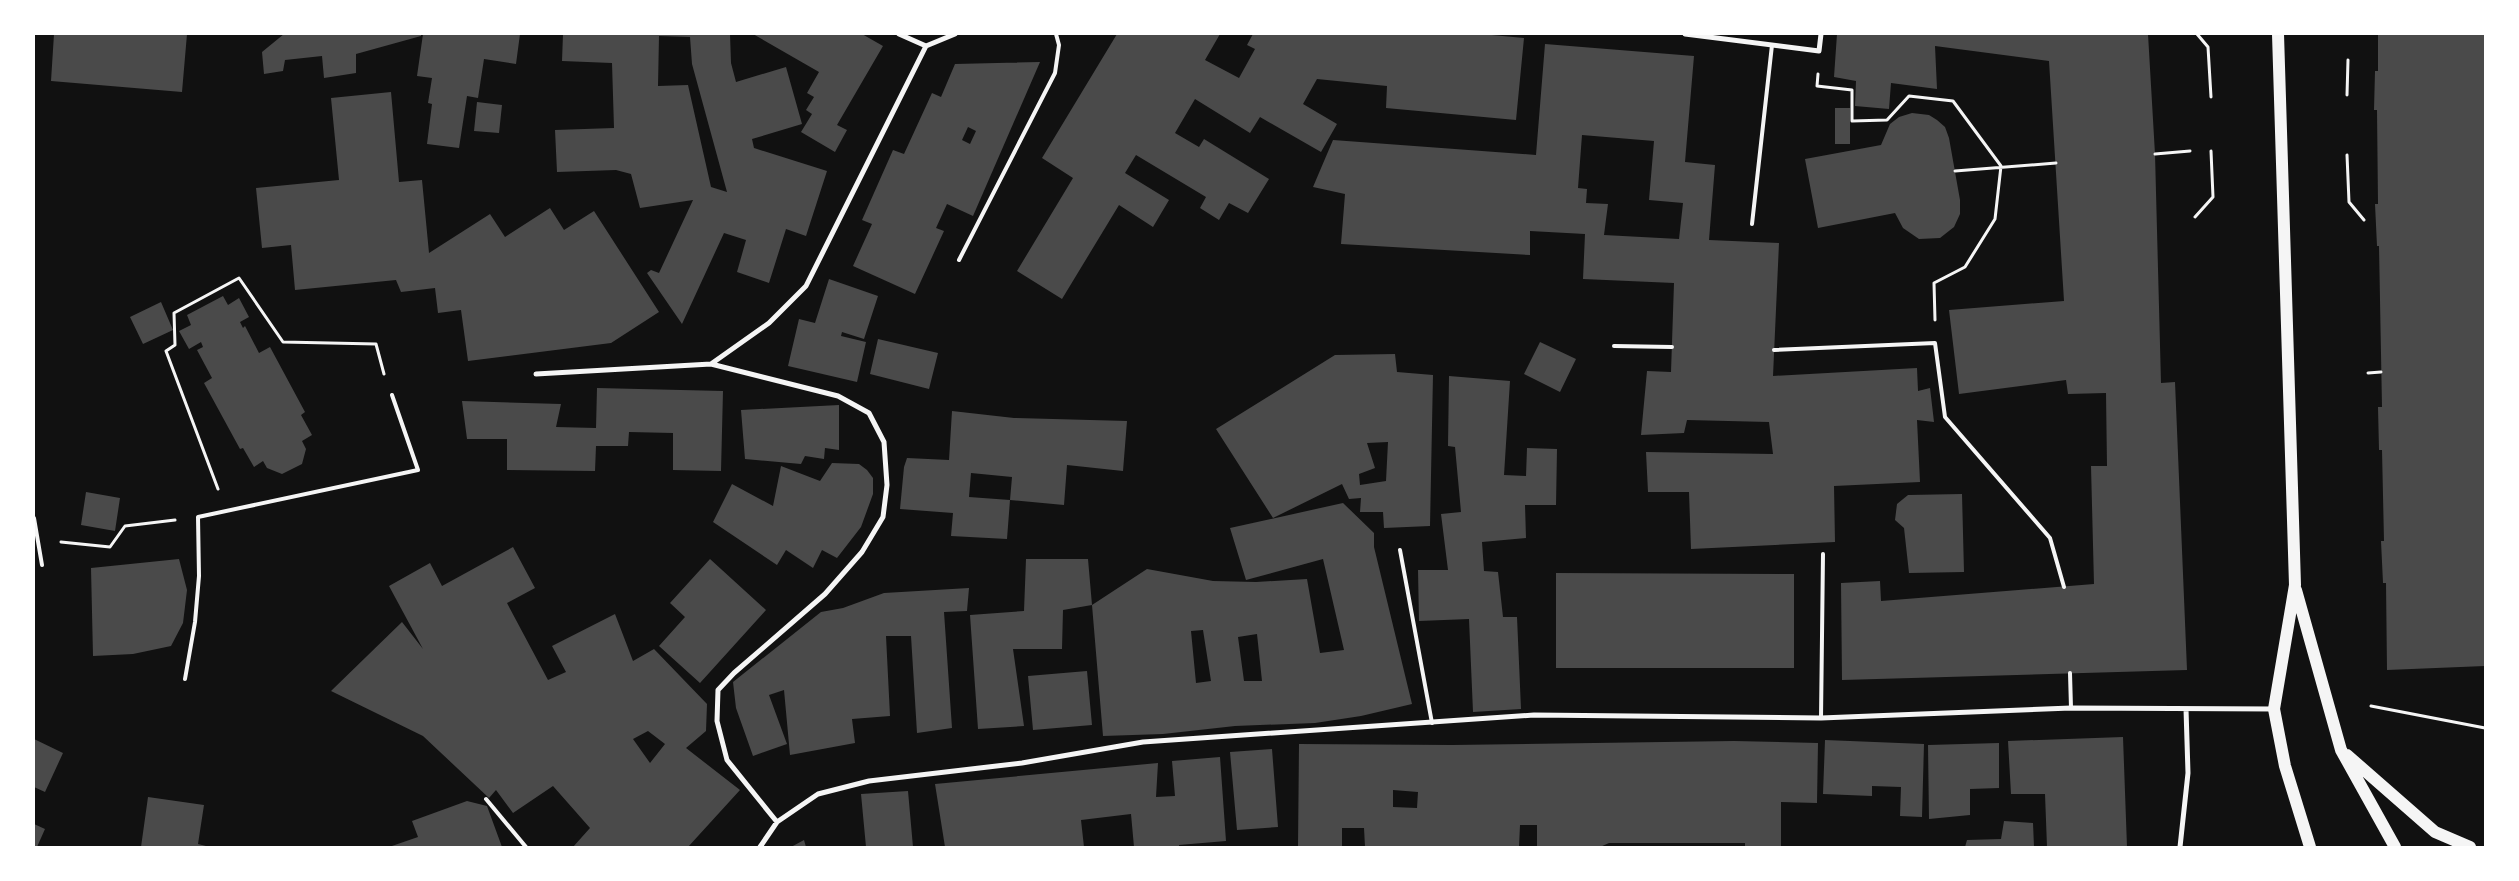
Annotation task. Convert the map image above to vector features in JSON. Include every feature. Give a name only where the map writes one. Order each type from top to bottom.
[{"type":"main road","points":[[2278,34],[2294,585],[2274,709],[2285,766],[2310,847]]},
{"type":"main road","points":[[2294,585],[2341,750],[2395,847]]},
{"type":"main road","points":[[2341,750],[2435,832],[2470,847]]},
{"type":"street","points":[[899,34],[926,46]]},
{"type":"street","points":[[711,364],[769,324],[806,286],[926,46],[955,34]]},
{"type":"street","points":[[1685,34],[1818,51],[1821,34]]},
{"type":"street","points":[[536,374],[711,364],[838,396],[869,413],[884,442],[887,485],[883,517],[862,552],[825,594],[734,673],[718,690],[717,722],[727,760],[776,822]]},
{"type":"street","points":[[760,847],[776,822],[818,794],[869,781],[1022,763],[1143,742],[1432,723],[1534,714],[1821,718],[2071,708],[2274,709]]},
{"type":"street","points":[[2180,847],[2188,774],[2186,709]]},
{"type":"lane","points":[[959,260],[1055,74],[1059,45],[1056,34]]},
{"type":"lane","points":[[1752,224],[1772,45]]},
{"type":"lane","points":[[1774,350],[1935,343],[1945,417],[2050,538],[2064,587]]},
{"type":"lane","points":[[1614,346],[1672,347]]},
{"type":"lane","points":[[184,679],[194,622],[199,576],[198,516],[418,470],[392,396]]},
{"type":"lane","points":[[34,518],[42,565]]},
{"type":"lane","points":[[1400,550],[1432,723]]},
{"type":"lane","points":[[1821,718],[1823,554]]},
{"type":"lane","points":[[2070,673],[2071,708]]},
{"type":"lane","points":[[486,799],[526,847]]},
{"type":"path","points":[[2197,34],[2208,47],[2211,97]]},
{"type":"path","points":[[2347,95],[2348,60]]},
{"type":"path","points":[[1817,86],[1852,90],[1852,121],[1887,120],[1909,96],[1953,101],[2001,166],[1995,219],[1965,267],[1934,283],[1935,343]]},
{"type":"path","points":[[2155,154],[2190,151]]},
{"type":"path","points":[[2195,217],[2213,197],[2211,151]]},
{"type":"path","points":[[2347,154],[2348,202],[2364,220]]},
{"type":"path","points":[[1955,171],[2056,163]]},
{"type":"path","points":[[226,511],[166,352],[175,345],[174,313],[239,278],[283,342],[376,344],[380,363],[392,396]]},
{"type":"path","points":[[2368,373],[2381,372]]},
{"type":"path","points":[[38,540],[110,547],[125,526],[198,516]]},
{"type":"path","points":[[2371,706],[2485,728]]},
{"type":"building","points":[[54,34],[187,34],[182,92],[51,81]]},
{"type":"building","points":[[284,34],[421,34],[421,36],[356,54],[356,73],[324,78],[322,56],[285,60],[283,71],[264,74],[262,52]]},
{"type":"building","points":[[423,34],[520,34],[516,64],[484,59],[478,98],[467,96],[459,148],[427,144],[432,104],[428,103],[432,78],[417,76]]},
{"type":"building","points":[[563,34],[730,34],[731,63],[736,82],[786,67],[802,124],[752,139],[754,148],[827,171],[806,236],[786,229],[769,283],[737,272],[746,240],[724,233],[682,324],[647,273],[651,270],[659,273],[693,200],[640,208],[631,174],[616,170],[557,172],[555,130],[614,128],[612,63],[562,61]],"holes":[[[659,36],[690,37],[692,64],[727,192],[711,187],[688,85],[658,86]]]},
{"type":"building","points":[[753,34],[862,34],[883,46],[837,125],[847,130],[835,152],[801,132],[812,114],[806,110],[814,97],[807,93],[819,72]]},
{"type":"building","points":[[1117,34],[1220,34],[1205,60],[1239,78],[1255,49],[1247,45],[1253,34],[1481,34],[1524,38],[1516,120],[1386,108],[1387,86],[1317,79],[1303,104],[1337,124],[1321,152],[1260,117],[1250,133],[1195,99],[1175,133],[1199,147],[1204,139],[1269,179],[1248,213],[1229,203],[1219,220],[1200,208],[1206,197],[1136,155],[1125,173],[1169,200],[1153,227],[1119,205],[1062,299],[1017,271],[1073,178],[1042,158]]},
{"type":"building","points":[[1837,34],[2148,34],[2155,154],[2161,383],[2175,382],[2187,670],[1842,680],[1841,583],[1880,581],[1881,601],[2094,584],[2091,466],[2107,466],[2106,393],[2068,394],[2066,380],[1959,394],[1949,310],[2064,301],[2049,61],[1935,46],[1937,89],[1891,83],[1889,109],[1855,106],[1856,81],[1834,77]]},
{"type":"building","points":[[2378,34],[2485,34],[2485,666],[2387,670],[2386,583],[2383,583],[2381,541],[2384,541],[2382,450],[2379,450],[2378,407],[2382,407],[2379,246],[2377,246],[2375,204],[2378,204],[2377,110],[2374,110],[2375,71],[2378,71]]},
{"type":"building","points":[[1545,44],[1694,56],[1685,162],[1715,165],[1709,240],[1779,243],[1773,376],[1917,368],[1918,391],[1930,388],[1934,422],[1917,420],[1920,482],[1834,486],[1835,542],[1691,549],[1689,492],[1648,492],[1646,452],[1773,454],[1769,422],[1687,420],[1684,433],[1641,435],[1647,371],[1671,372],[1674,283],[1583,279],[1585,234],[1530,231],[1530,255],[1341,244],[1345,194],[1313,187],[1333,140],[1536,155]],"holes":[[[1582,135],[1654,141],[1649,200],[1683,203],[1679,239],[1604,235],[1608,204],[1586,203],[1587,189],[1578,188]]]},
{"type":"building","points":[[1040,62],[973,216],[947,204],[936,228],[944,231],[915,294],[853,266],[872,224],[862,220],[893,150],[904,154],[932,93],[941,97],[955,64]],"holes":[[[968,127],[976,131],[970,144],[962,140]]]},
{"type":"building","points":[[391,92],[399,182],[422,180],[429,253],[490,214],[505,237],[550,208],[564,230],[594,211],[659,312],[611,343],[468,361],[461,310],[438,313],[435,288],[401,292],[396,280],[295,290],[291,245],[262,248],[256,188],[339,180],[331,98]]},
{"type":"building","points":[[477,102],[502,105],[499,133],[474,131]]},
{"type":"building","points":[[1835,108],[1850,108],[1850,144],[1835,144]]},
{"type":"building","points":[[1912,113],[1929,115],[1945,127],[1949,138],[1960,200],[1960,214],[1954,227],[1940,238],[1919,239],[1903,228],[1895,213],[1818,228],[1805,159],[1881,145],[1890,124],[1899,117]]},
{"type":"building","points":[[829,279],[878,296],[864,339],[842,332],[841,336],[866,342],[857,382],[788,366],[799,319],[815,323]]},
{"type":"building","points":[[223,296],[228,305],[239,298],[249,317],[240,322],[243,328],[245,326],[259,353],[270,347],[305,412],[301,415],[312,435],[302,441],[306,449],[302,464],[282,474],[267,468],[263,461],[254,467],[243,448],[240,449],[204,383],[212,378],[197,350],[203,347],[201,342],[189,349],[179,331],[191,325],[187,315]]},
{"type":"building","points":[[161,302],[173,330],[143,344],[130,317]]},
{"type":"building","points":[[878,339],[938,353],[929,389],[870,374]]},
{"type":"building","points":[[1540,342],[1576,359],[1560,392],[1524,374]]},
{"type":"building","points":[[1395,354],[1397,372],[1433,375],[1430,526],[1384,528],[1383,512],[1360,512],[1361,498],[1349,499],[1342,484],[1273,518],[1216,429],[1335,355]],"holes":[[[1388,442],[1386,481],[1360,485],[1359,474],[1375,468],[1367,443]]]},
{"type":"building","points":[[1449,376],[1510,381],[1504,475],[1526,476],[1527,448],[1557,449],[1556,505],[1525,505],[1526,538],[1482,542],[1484,571],[1498,572],[1503,617],[1517,617],[1521,709],[1473,712],[1469,619],[1419,621],[1418,570],[1448,570],[1441,514],[1461,512],[1455,447],[1448,446]]},
{"type":"building","points":[[597,388],[723,391],[721,471],[673,470],[673,433],[629,432],[628,446],[596,446],[595,471],[507,470],[507,439],[467,439],[462,401],[561,404],[556,427],[596,428]]},
{"type":"building","points":[[839,405],[839,450],[825,448],[824,459],[805,456],[801,464],[745,459],[741,410]]},
{"type":"building","points":[[952,411],[1014,418],[1127,421],[1123,471],[1067,465],[1064,505],[1010,500],[1007,539],[951,536],[953,513],[900,509],[904,467],[907,458],[949,460]],"holes":[[[971,473],[1012,477],[1010,500],[969,497]]]},
{"type":"building","points":[[832,463],[859,464],[873,478],[873,494],[861,527],[837,558],[822,550],[813,568],[786,550],[777,565],[713,522],[732,484],[773,506],[781,466],[820,481]]},
{"type":"building","points":[[86,492],[120,498],[115,531],[81,525]]},
{"type":"building","points":[[1962,494],[1964,572],[1909,573],[1904,528],[1895,520],[1897,504],[1908,495]]},
{"type":"building","points":[[1343,503],[1374,533],[1374,547],[1412,704],[1361,716],[1315,723],[1235,726],[1163,734],[1103,736],[1092,605],[1147,569],[1213,581],[1256,582],[1307,579],[1320,653],[1344,650],[1323,559],[1246,580],[1230,528]],"holes":[[[1203,630],[1211,681],[1196,683],[1191,631]],[[1257,634],[1262,681],[1244,681],[1238,637]]]},
{"type":"building","points":[[513,547],[535,588],[507,603],[548,680],[566,672],[552,646],[615,614],[633,661],[654,649],[707,704],[706,731],[686,748],[740,790],[688,847],[573,847],[590,828],[553,786],[513,813],[496,790],[489,798],[423,736],[331,691],[402,622],[423,649],[389,586],[430,563],[442,586]],"holes":[[[648,731],[665,744],[650,763],[633,739]]]},
{"type":"building","points":[[179,559],[187,590],[183,623],[171,646],[133,654],[93,656],[91,568]]},
{"type":"building","points":[[710,559],[766,610],[700,683],[659,646],[685,617],[670,603]]},
{"type":"building","points":[[1026,559],[1088,559],[1092,605],[1063,610],[1062,649],[1013,649],[1024,726],[978,729],[970,615],[1024,611]]},
{"type":"building","points":[[1556,573],[1794,574],[1794,668],[1556,668]]},
{"type":"building","points":[[969,588],[967,611],[944,612],[952,728],[917,733],[911,636],[886,636],[890,716],[852,719],[855,743],[790,755],[784,690],[769,695],[787,744],[753,756],[736,708],[733,682],[821,612],[843,608],[884,593]]},
{"type":"building","points":[[1087,671],[1092,725],[1033,730],[1028,676]]},
{"type":"building","points":[[2123,737],[2127,847],[2047,847],[2045,794],[2011,794],[2008,741]]},
{"type":"building","points":[[34,739],[63,753],[45,792],[34,787]]},
{"type":"building","points":[[1825,740],[1924,744],[1922,817],[1900,816],[1901,787],[1872,786],[1872,796],[1823,794]]},
{"type":"building","points":[[1734,741],[1818,743],[1817,803],[1781,802],[1781,847],[1745,847],[1745,843],[1609,843],[1600,847],[1537,847],[1537,825],[1520,825],[1519,847],[1365,847],[1364,828],[1342,828],[1342,847],[1298,847],[1299,744],[1452,745]],"holes":[[[1393,790],[1418,792],[1417,808],[1393,807]]]},
{"type":"building","points":[[1999,743],[1999,788],[1970,789],[1970,815],[1929,819],[1928,745]]},
{"type":"building","points":[[1272,749],[1278,827],[1237,830],[1230,752]]},
{"type":"building","points":[[1220,757],[1226,841],[1179,845],[1179,847],[1134,847],[1131,814],[1081,820],[1084,847],[945,847],[935,784],[1158,763],[1156,797],[1175,796],[1172,761]]},
{"type":"building","points":[[908,791],[913,847],[866,847],[861,794]]},
{"type":"building","points":[[148,797],[204,805],[198,844],[210,847],[141,847]]},
{"type":"building","points":[[467,801],[487,806],[502,847],[389,847],[418,837],[412,821]]},
{"type":"building","points":[[2004,821],[2033,823],[2034,847],[1965,847],[1967,840],[2001,839]]},
{"type":"building","points":[[34,824],[45,829],[37,847],[34,847]]},
{"type":"building","points":[[804,840],[806,847],[791,847]]}]
